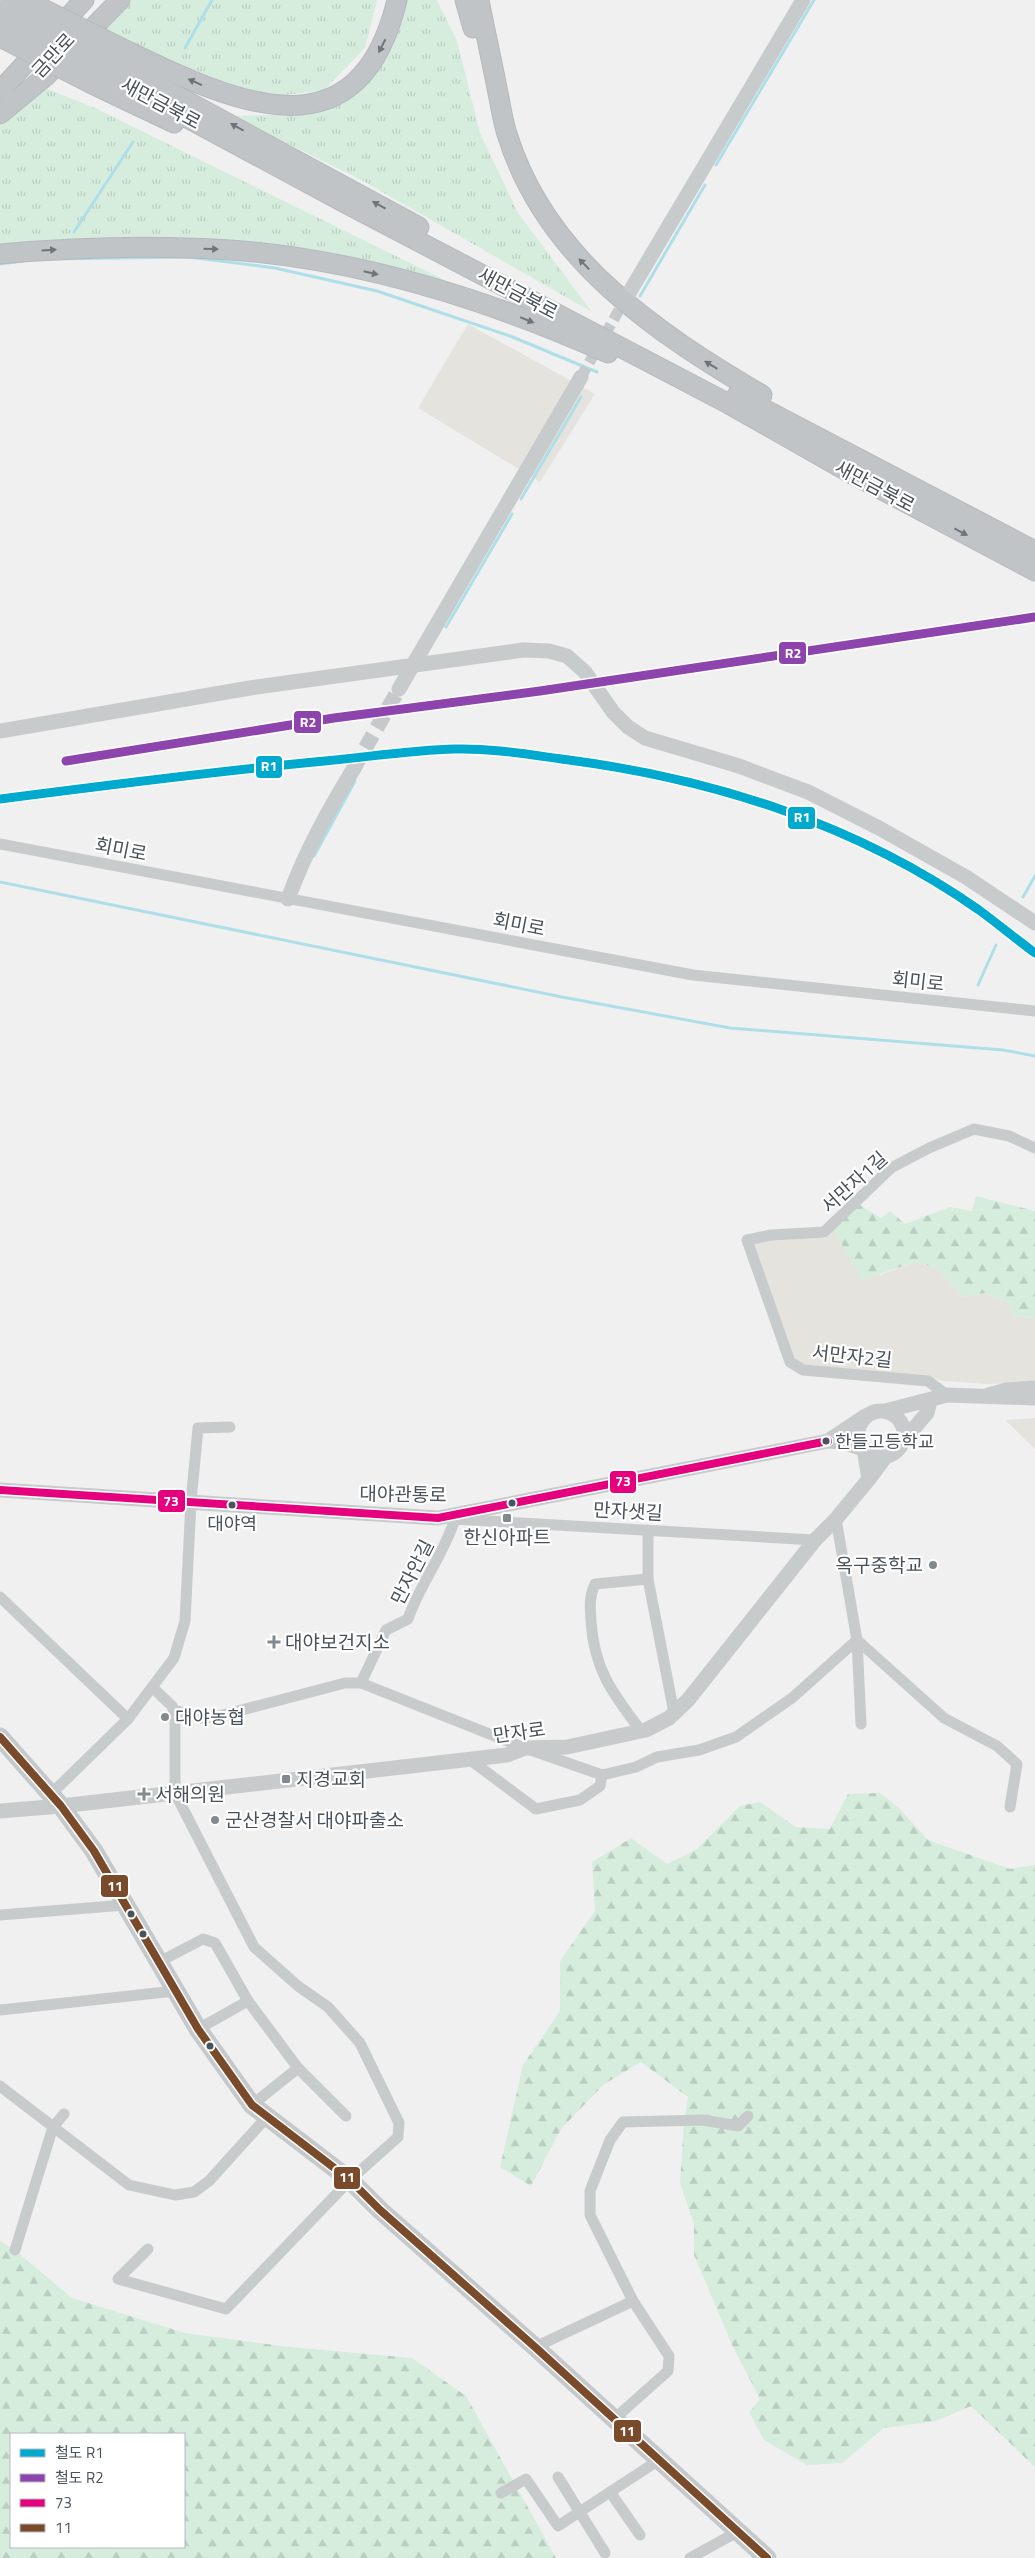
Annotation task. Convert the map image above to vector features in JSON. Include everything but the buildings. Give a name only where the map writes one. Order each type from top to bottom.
[{"type":"highway","points":[[0,77],[84,0]]},
{"type":"highway","name":"금만로","points":[[0,90],[84,0]]},
{"type":"highway","name":"금만로","points":[[0,109],[104,0]]},
{"type":"highway","points":[[0,114],[46,76],[120,0]]},
{"type":"highway","points":[[0,37],[252,102],[277,106],[302,106],[333,96],[356,81],[375,59],[386,39],[397,0]]},
{"type":"highway","points":[[465,0],[508,136],[526,183],[552,225],[601,282],[644,319],[686,350],[944,513]]},
{"type":"highway","points":[[479,0],[508,136]]},
{"type":"highway","points":[[7,9],[105,65]]},
{"type":"highway","name":"새만금북로","points":[[7,9],[347,204],[729,404],[944,513],[1035,551]]},
{"type":"highway","name":"새만금북로","points":[[105,65],[484,264],[944,513],[1035,571]]},
{"type":"highway","points":[[0,254],[107,248],[231,250],[289,257],[350,268],[442,290],[525,319],[657,376],[944,513]]},
{"type":"main road","points":[[0,1737],[56,1800],[94,1851],[198,2029],[252,2105],[266,2118],[350,2180],[387,2217],[535,2347],[613,2420],[767,2558]]},
{"type":"street","points":[[629,293],[803,0]]},
{"type":"street","points":[[399,689],[581,377]]},
{"type":"street","points":[[0,731],[250,688],[523,650],[549,651],[567,656],[585,672],[613,712],[628,727],[645,738],[672,748],[739,766],[808,792],[880,828],[966,877],[1035,923]]},
{"type":"street","points":[[288,899],[302,862],[322,819],[354,768]]},
{"type":"street","name":"회미로","points":[[0,844],[693,975],[1035,1011]]},
{"type":"street","name":"서만자1길","points":[[747,1240],[771,1235],[824,1232],[891,1168],[929,1148],[974,1129],[1008,1136],[1035,1148]]},
{"type":"street","name":"서만자2길","points":[[747,1240],[790,1362],[803,1370],[928,1381],[946,1395]]},
{"type":"street","points":[[982,1395],[1006,1388],[1035,1386]]},
{"type":"street","points":[[828,1441],[878,1410],[886,1410],[946,1395],[1035,1398]]},
{"type":"street","points":[[828,1441],[842,1442],[864,1449],[874,1456],[886,1456],[896,1452],[927,1413],[930,1400]]},
{"type":"street","points":[[886,1410],[899,1418],[903,1424],[904,1440]]},
{"type":"street","points":[[864,1418],[858,1432],[858,1439],[864,1449],[869,1479]]},
{"type":"street","points":[[56,1800],[128,1719],[174,1658],[185,1621],[191,1502],[198,1428],[230,1427]]},
{"type":"street","name":"대야관통로","points":[[0,1490],[438,1518],[828,1441]]},
{"type":"street","name":"만자로","points":[[0,1811],[56,1800],[175,1793],[469,1760],[507,1755],[525,1748],[567,1747],[641,1731],[669,1718],[688,1700],[815,1540],[836,1519],[886,1456]]},
{"type":"street","name":"만자샛길","points":[[438,1518],[815,1540]]},
{"type":"street","name":"만자안길","points":[[362,1683],[386,1630],[408,1620],[415,1599],[441,1556],[455,1519]]},
{"type":"street","points":[[836,1519],[857,1640],[861,1724]]},
{"type":"street","points":[[648,1530],[646,1562],[648,1579],[674,1713]]},
{"type":"street","points":[[641,1731],[610,1691],[599,1668],[592,1642],[590,1596],[595,1584],[648,1579]]},
{"type":"street","points":[[0,1597],[128,1719]]},
{"type":"street","points":[[153,1688],[163,1696],[174,1710],[201,1718],[219,1716],[345,1683],[362,1683],[525,1748],[602,1774],[636,1767],[657,1758],[699,1750],[736,1737],[792,1698],[857,1640]]},
{"type":"street","points":[[857,1640],[944,1718],[997,1746],[1017,1764],[1010,1807]]},
{"type":"street","points":[[148,2249],[118,2279],[226,2309],[350,2180],[398,2137],[399,2123],[360,2043],[328,2007],[298,1986],[254,1947],[175,1793],[174,1710]]},
{"type":"street","points":[[469,1760],[536,1809],[580,1800],[600,1786],[602,1774]]},
{"type":"street","points":[[0,1915],[125,1905]]},
{"type":"street","points":[[159,1962],[202,1939],[215,1943],[248,2001],[298,2068],[346,2116]]},
{"type":"street","points":[[0,2010],[176,1991]]},
{"type":"street","points":[[198,2029],[248,2001]]},
{"type":"street","points":[[252,2105],[298,2068]]},
{"type":"street","points":[[0,2086],[129,2185],[175,2195],[194,2192],[209,2181],[266,2118]]},
{"type":"street","points":[[15,2250],[53,2127],[64,2114]]},
{"type":"street","points":[[613,2420],[668,2371],[669,2356],[633,2302],[590,2215],[590,2191],[610,2140],[623,2122],[703,2120],[738,2126],[748,2116]]},
{"type":"street","points":[[535,2347],[633,2302]]},
{"type":"street","points":[[501,2494],[526,2479],[558,2526],[659,2460]]},
{"type":"street","points":[[558,2477],[605,2553]]},
{"type":"street","points":[[610,2492],[640,2535]]},
{"type":"street","points":[[690,2558],[739,2531]]},
{"type":"shaded area","points":[[468,324],[595,394],[540,482],[418,408]]},
{"type":"shaded area","points":[[833,1229],[880,1275],[915,1262],[937,1268],[963,1297],[985,1293],[1009,1303],[1013,1316],[1035,1318],[1035,1383],[986,1384],[945,1381],[877,1372],[808,1366],[794,1360],[747,1240]]},
{"type":"shaded area","points":[[1035,1418],[1035,1449],[1005,1420]]},
{"type":"green space","points":[[129,0],[377,0],[365,48],[324,90],[262,98],[186,72],[103,30]]},
{"type":"green space","points":[[402,0],[437,0],[457,41],[480,133],[518,213],[592,312],[363,181],[232,116],[305,114],[364,88],[394,44]]},
{"type":"green space","points":[[47,89],[95,108],[471,293],[281,248],[76,239],[0,248],[0,121]]},
{"type":"green space","points":[[976,1196],[1035,1211],[1035,1318],[1013,1316],[1009,1303],[985,1293],[963,1297],[937,1268],[915,1262],[862,1280],[833,1229],[860,1205],[881,1218],[890,1211],[905,1224],[950,1207],[972,1211]]},
{"type":"green space","points":[[880,1793],[898,1807],[928,1840],[1010,1869],[1035,1865],[1035,2467],[971,2406],[936,2421],[884,2428],[842,2463],[807,2465],[764,2440],[749,2412],[760,2399],[733,2347],[694,2255],[694,2224],[680,2183],[684,2121],[688,2097],[641,2062],[603,2085],[561,2129],[531,2186],[500,2167],[523,2065],[560,2011],[560,1961],[595,1911],[592,1862],[631,1838],[667,1864],[697,1849],[740,1806],[760,1802],[796,1827],[830,1829],[848,1794]]},
{"type":"green space","points":[[0,2241],[15,2250],[72,2298],[185,2333],[281,2346],[412,2358],[466,2396],[556,2558],[0,2558]]},
{"type":"waterway","points":[[185,48],[212,0]]},
{"type":"waterway","points":[[716,165],[814,0]]},
{"type":"waterway","points":[[74,232],[133,142]]},
{"type":"waterway","points":[[640,296],[705,185]]},
{"type":"waterway","points":[[50,259],[188,257],[275,268],[377,291],[510,336],[597,372]]},
{"type":"waterway","points":[[0,264],[22,261]]},
{"type":"waterway","points":[[521,499],[581,397]]},
{"type":"waterway","points":[[446,627],[512,514]]},
{"type":"waterway","points":[[314,856],[355,781]]},
{"type":"waterway","points":[[1023,897],[1035,876]]},
{"type":"waterway","points":[[0,882],[562,997],[730,1028],[1003,1050],[1035,1056]]},
{"type":"waterway","points":[[978,985],[996,945]]},
{"type":"tunnel","points":[[581,377],[627,296]]},
{"type":"tunnel","points":[[354,768],[399,689]]},
{"type":"rail line","name":"R2","points":[[66,761],[334,718],[540,691],[1035,617]]},
{"type":"rail line","name":"R1","points":[[0,799],[203,774],[455,749],[512,752],[623,768],[731,793],[783,810],[834,830],[884,853],[933,880],[979,910],[1035,953]]},
{"type":"transit line","name":"73","points":[[0,1490],[438,1518],[828,1441]]},
{"type":"transit line","name":"11","points":[[0,1737],[61,1806],[94,1851],[198,2029],[252,2105],[350,2180],[380,2210],[535,2347],[767,2558]]},
{"type":"place","name":"한들고등학교","points":[[826,1441]]},
{"type":"place","name":"대야역","points":[[232,1505]]},
{"type":"place","name":"한신아파트","points":[[507,1518]]},
{"type":"place","name":"옥구중학교","points":[[933,1565]]},
{"type":"place","name":"대야보건지소","points":[[274,1642]]},
{"type":"place","name":"대야농협","points":[[165,1717]]},
{"type":"place","name":"지경교회","points":[[286,1779]]},
{"type":"place","name":"서해의원","points":[[144,1794]]},
{"type":"place","name":"군산경찰서 대야파출소","points":[[215,1820]]}]
